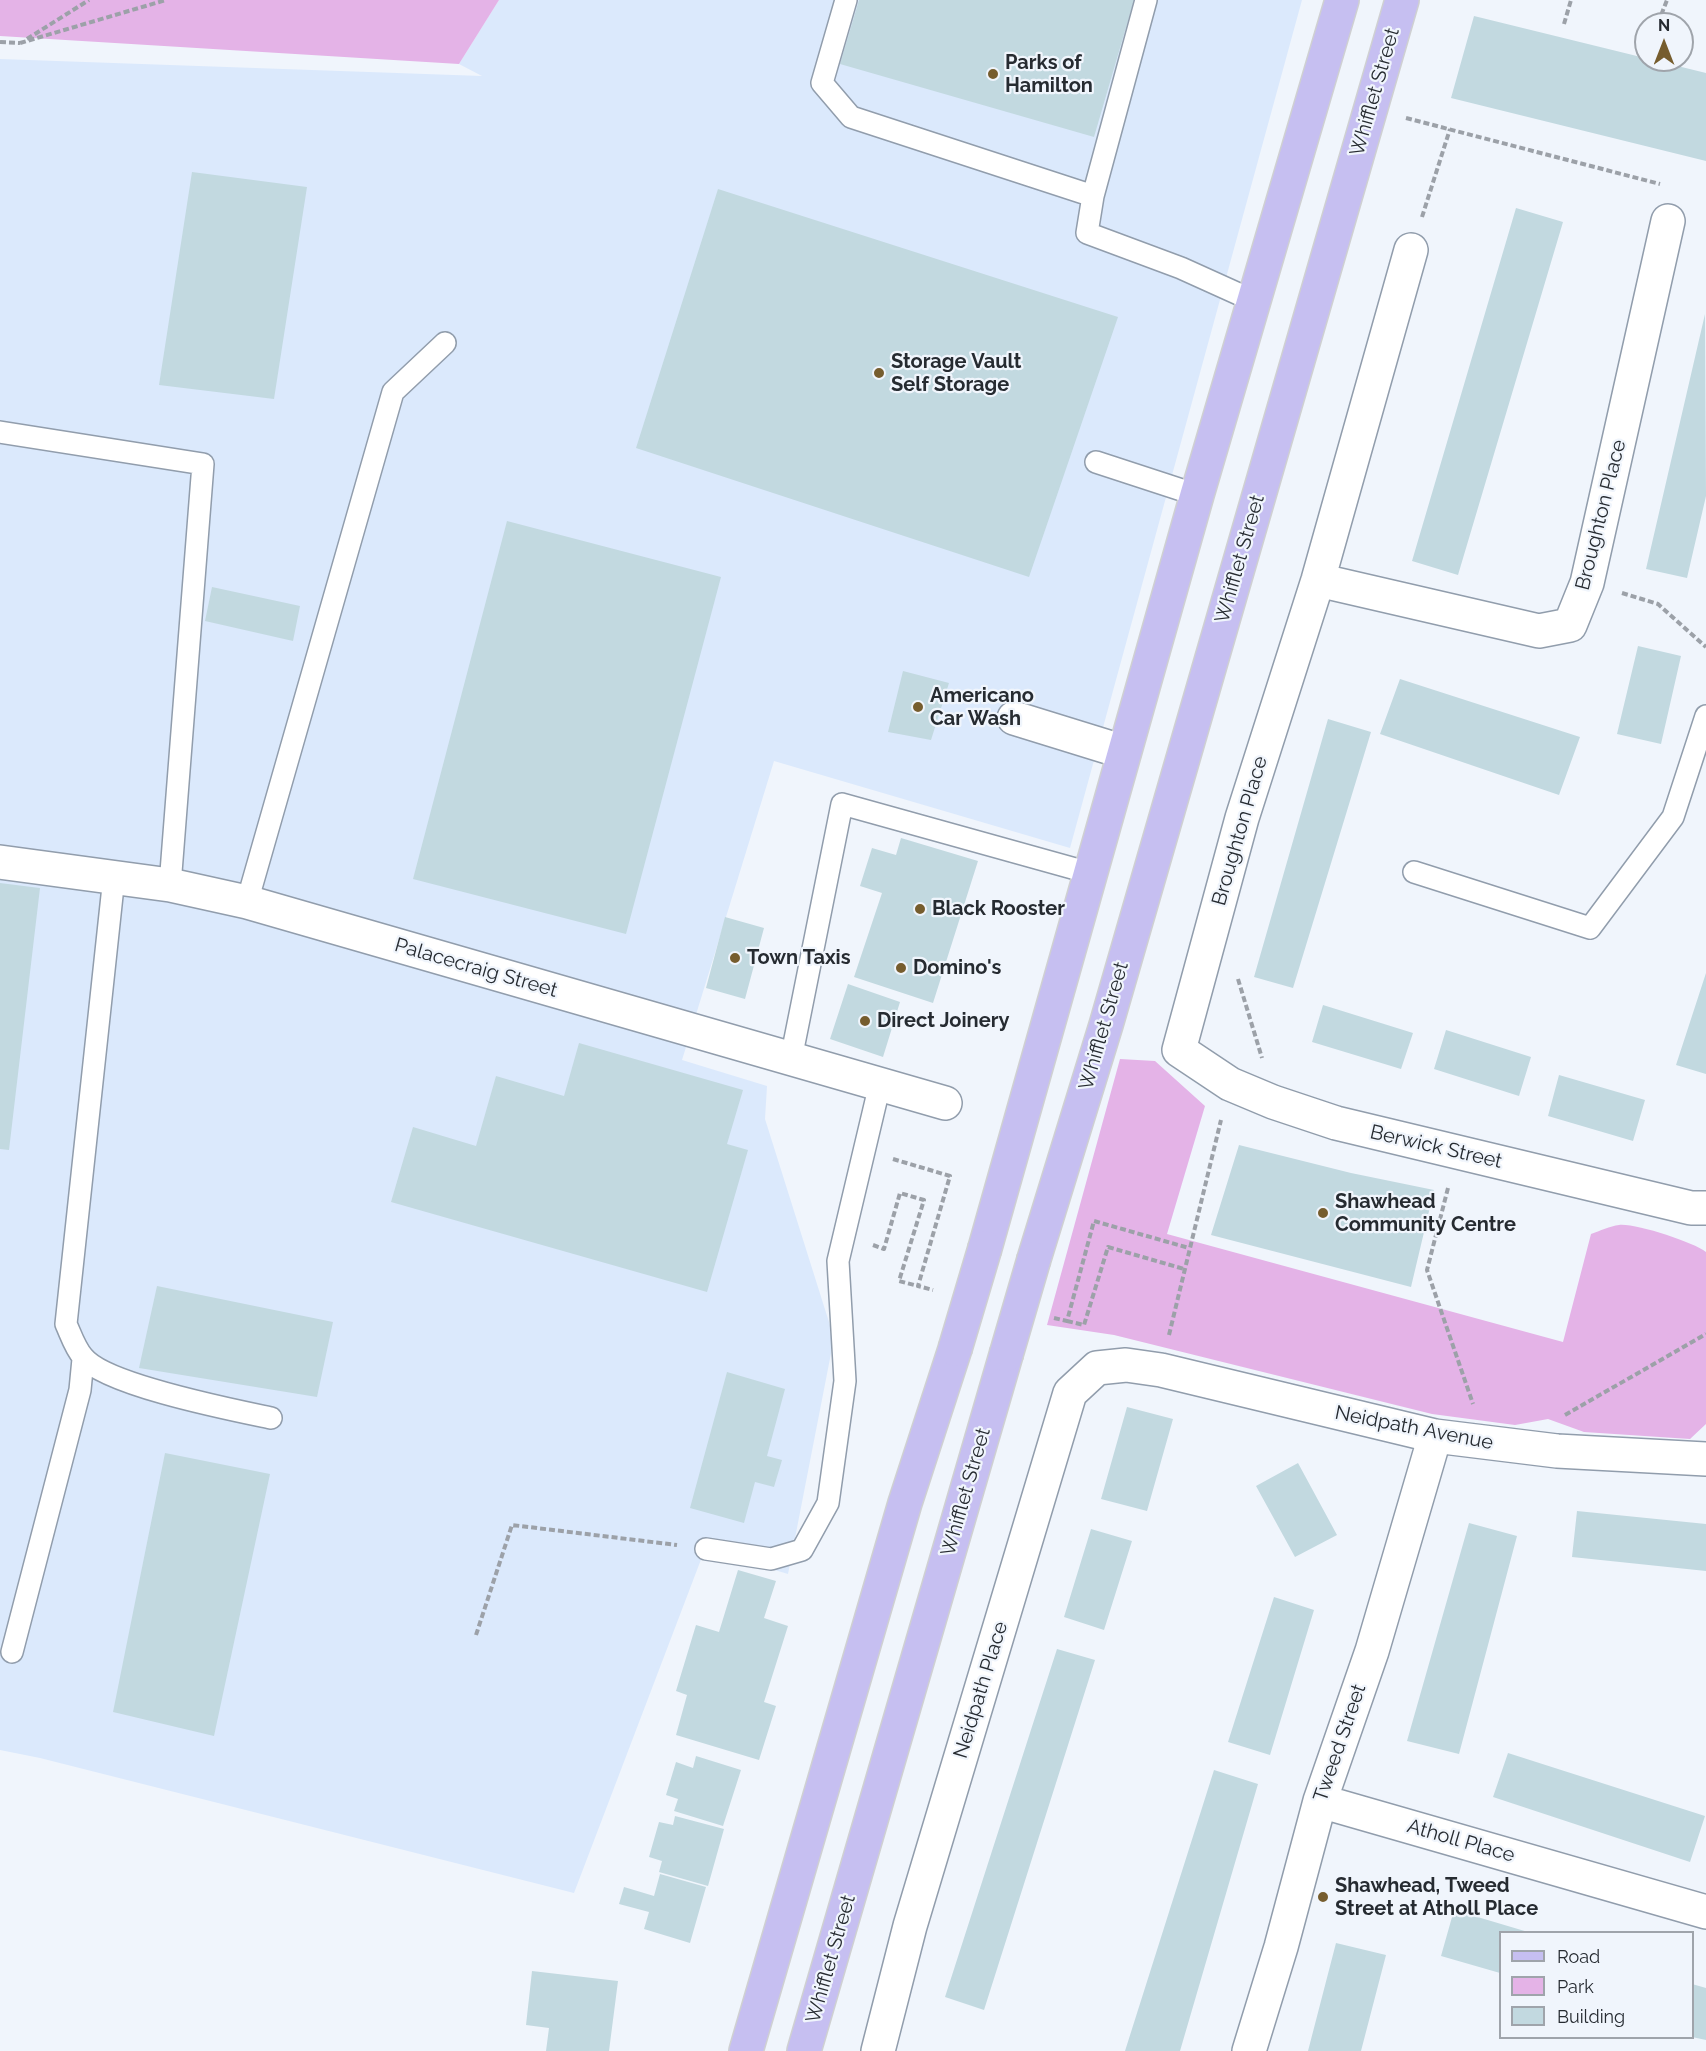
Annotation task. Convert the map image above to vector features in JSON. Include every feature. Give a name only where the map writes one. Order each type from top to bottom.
[{"type":"main road","points":[[746,2051],[905,1503],[955,1349],[1197,495],[1342,0]]},
{"type":"main road","name":"Whifflet Street","points":[[804,2051],[1034,1259],[1106,1024],[1402,0]]},
{"type":"street","name":"Broughton Place","points":[[1317,580],[1539,631],[1570,625],[1587,583],[1668,221]]},
{"type":"street","name":"Broughton Place","points":[[1179,1050],[1242,818],[1317,580],[1412,250]]},
{"type":"street","points":[[1014,718],[1124,752]]},
{"type":"street","name":"Palacecraig Street","points":[[0,862],[170,885],[247,902],[945,1103]]},
{"type":"street","name":"Berwick Street","points":[[1179,1050],[1230,1084],[1273,1102],[1336,1123],[1691,1208],[1706,1208]]},
{"type":"street","name":"Neidpath Avenue","points":[[1126,1365],[1161,1370],[1435,1436],[1557,1451],[1706,1459]]},
{"type":"street","name":"Neidpath Place","points":[[878,2051],[910,1926],[1070,1393],[1097,1368],[1126,1365]]},
{"type":"street","name":"Tweed Street","points":[[1249,2051],[1281,1947],[1320,1800],[1371,1651],[1435,1436]]},
{"type":"street","name":"Atholl Place","points":[[1320,1800],[1706,1912]]},
{"type":"lane","points":[[846,0],[822,83],[851,117],[1093,196]]},
{"type":"lane","points":[[1146,0],[1093,196],[1087,233],[1181,268],[1254,301]]},
{"type":"lane","points":[[247,902],[393,392],[445,343]]},
{"type":"lane","points":[[0,432],[203,464],[170,885]]},
{"type":"lane","points":[[1096,462],[1197,495]]},
{"type":"lane","points":[[1414,872],[1590,928],[1673,817],[1706,716]]},
{"type":"lane","points":[[791,1059],[842,804],[1090,873]]},
{"type":"lane","points":[[12,1652],[80,1390],[83,1359],[66,1324],[114,877]]},
{"type":"lane","points":[[706,1549],[771,1558],[802,1550],[828,1503],[845,1381],[838,1261],[866,1151],[880,1084]]},
{"type":"lane","points":[[83,1359],[113,1376],[179,1397],[271,1418]]},
{"type":"path","points":[[20,43],[89,0]]},
{"type":"path","points":[[0,42],[20,43],[166,0]]},
{"type":"path","points":[[1564,24],[1571,0]]},
{"type":"path","points":[[1371,102],[1415,122],[1450,129],[1662,185]]},
{"type":"path","points":[[1412,250],[1450,129]]},
{"type":"path","points":[[1587,583],[1658,604],[1706,646]]},
{"type":"path","points":[[1208,944],[1230,952],[1266,1071],[1273,1102]]},
{"type":"path","points":[[1161,1370],[1230,1084]]},
{"type":"path","points":[[866,1151],[951,1176]]},
{"type":"path","points":[[1457,1152],[1427,1270],[1488,1444]]},
{"type":"path","points":[[843,1236],[884,1249],[900,1193],[924,1200],[899,1281],[918,1286]]},
{"type":"path","points":[[1094,1221],[1189,1248]]},
{"type":"path","points":[[1067,1321],[1084,1325],[1108,1247],[1184,1269]]},
{"type":"path","points":[[1557,1451],[1565,1413],[1706,1334]]},
{"type":"path","points":[[476,1635],[512,1525],[706,1549]]},
{"type":"shaded area","points":[[499,0],[1302,0],[1070,848],[774,761],[682,1060],[767,1086],[765,1119],[834,1338],[788,1574],[705,1549],[574,1893],[40,1758],[0,1750],[0,59],[482,76],[459,64]]},
{"type":"green space","points":[[0,0],[499,0],[459,64],[0,36]]},
{"type":"green space","points":[[1120,1059],[1155,1061],[1205,1106],[1167,1234],[1563,1342],[1591,1234],[1612,1226],[1627,1225],[1664,1234],[1706,1252],[1706,1424],[1690,1439],[1584,1432],[1548,1419],[1515,1425],[1432,1414],[1114,1335],[1047,1325]]},
{"type":"building","name":"Parks of Hamilton","points":[[859,0],[1134,0],[1094,137],[840,64]]},
{"type":"building","points":[[1474,16],[1634,55],[1634,72],[1694,72],[1694,70],[1706,73],[1706,161],[1451,98]]},
{"type":"building","points":[[192,172],[307,187],[274,399],[159,385]]},
{"type":"building","name":"Storage Vault Self Storage","points":[[718,189],[1118,317],[1029,577],[636,448]]},
{"type":"building","points":[[1516,208],[1563,222],[1458,575],[1412,561]]},
{"type":"building","points":[[1705,314],[1706,496],[1687,578],[1646,569]]},
{"type":"building","points":[[507,521],[721,577],[626,934],[413,879]]},
{"type":"building","points":[[212,587],[300,606],[293,641],[205,621]]},
{"type":"building","points":[[1638,646],[1681,656],[1661,744],[1617,734]]},
{"type":"building","name":"Americano Car Wash","points":[[903,671],[949,683],[931,740],[888,732]]},
{"type":"building","points":[[1400,679],[1580,737],[1559,795],[1380,734]]},
{"type":"building","points":[[1328,719],[1371,732],[1293,988],[1254,977]]},
{"type":"building","name":"Black Rooster","points":[[901,838],[978,861],[933,1003],[854,977],[882,893],[860,886],[872,848],[896,855]]},
{"type":"building","points":[[0,883],[40,888],[9,1150],[0,1149]]},
{"type":"building","name":"Town Taxis","points":[[725,917],[764,928],[745,999],[706,988]]},
{"type":"building","points":[[1706,973],[1706,1074],[1676,1065]]},
{"type":"building","name":"Direct Joinery","points":[[848,984],[900,1002],[883,1057],[830,1039]]},
{"type":"building","points":[[1323,1005],[1413,1033],[1401,1069],[1312,1042]]},
{"type":"building","points":[[1446,1030],[1531,1057],[1519,1096],[1434,1069]]},
{"type":"building","points":[[579,1043],[743,1090],[727,1144],[748,1150],[707,1292],[391,1202],[413,1127],[476,1146],[496,1076],[564,1096]]},
{"type":"building","points":[[1559,1075],[1645,1100],[1633,1141],[1548,1116]]},
{"type":"building","name":"Shawhead Community Centre","points":[[1239,1145],[1351,1173],[1434,1190],[1411,1287],[1211,1235]]},
{"type":"building","points":[[157,1286],[333,1322],[317,1397],[139,1368]]},
{"type":"building","points":[[727,1372],[785,1389],[767,1456],[782,1460],[774,1487],[755,1482],[744,1523],[690,1508]]},
{"type":"building","points":[[1127,1407],[1173,1419],[1147,1511],[1101,1499]]},
{"type":"building","points":[[165,1453],[270,1474],[214,1736],[113,1712]]},
{"type":"building","points":[[1298,1463],[1337,1535],[1295,1557],[1256,1486]]},
{"type":"building","points":[[1577,1511],[1706,1524],[1706,1571],[1572,1557]]},
{"type":"building","points":[[1469,1523],[1517,1536],[1459,1754],[1407,1741]]},
{"type":"building","points":[[1091,1529],[1132,1541],[1104,1630],[1064,1617]]},
{"type":"building","points":[[738,1570],[776,1581],[764,1618],[788,1626],[764,1702],[776,1706],[759,1760],[676,1735],[687,1695],[676,1691],[696,1625],[719,1632]]},
{"type":"building","points":[[1274,1597],[1314,1610],[1270,1755],[1228,1742]]},
{"type":"building","points":[[1057,1649],[1095,1660],[984,2010],[945,1997]]},
{"type":"building","points":[[1508,1753],[1705,1816],[1690,1862],[1493,1797]]},
{"type":"building","points":[[696,1756],[741,1770],[723,1826],[674,1811],[678,1799],[666,1795],[676,1762],[693,1768]]},
{"type":"building","points":[[1214,1770],[1258,1784],[1180,2051],[1125,2051]]},
{"type":"building","points":[[675,1816],[724,1829],[708,1886],[659,1872],[662,1861],[649,1857],[659,1822],[673,1825]]},
{"type":"building","points":[[660,1874],[706,1887],[690,1943],[644,1929],[649,1912],[619,1904],[624,1887],[654,1896]]},
{"type":"building","points":[[1454,1910],[1525,1931],[1499,1931],[1499,1973],[1441,1956]]},
{"type":"building","points":[[1336,1943],[1386,1955],[1361,2051],[1308,2051]]},
{"type":"building","points":[[532,1971],[618,1981],[609,2051],[546,2051],[549,2028],[526,2025]]},
{"type":"building","points":[[1694,1985],[1706,1988],[1706,2040],[1694,2037]]},
{"type":"place","name":"Parks of Hamilton","points":[[993,74]]},
{"type":"place","name":"Storage Vault Self Storage","points":[[879,373]]},
{"type":"place","name":"Americano Car Wash","points":[[918,707]]},
{"type":"place","name":"Black Rooster","points":[[920,909]]},
{"type":"place","name":"Town Taxis","points":[[735,958]]},
{"type":"place","name":"Domino's","points":[[901,968]]},
{"type":"place","name":"Direct Joinery","points":[[865,1021]]},
{"type":"place","name":"Shawhead Community Centre","points":[[1323,1213]]},
{"type":"place","name":"Shawhead, Tweed Street at Atholl Place","points":[[1323,1897]]}]
